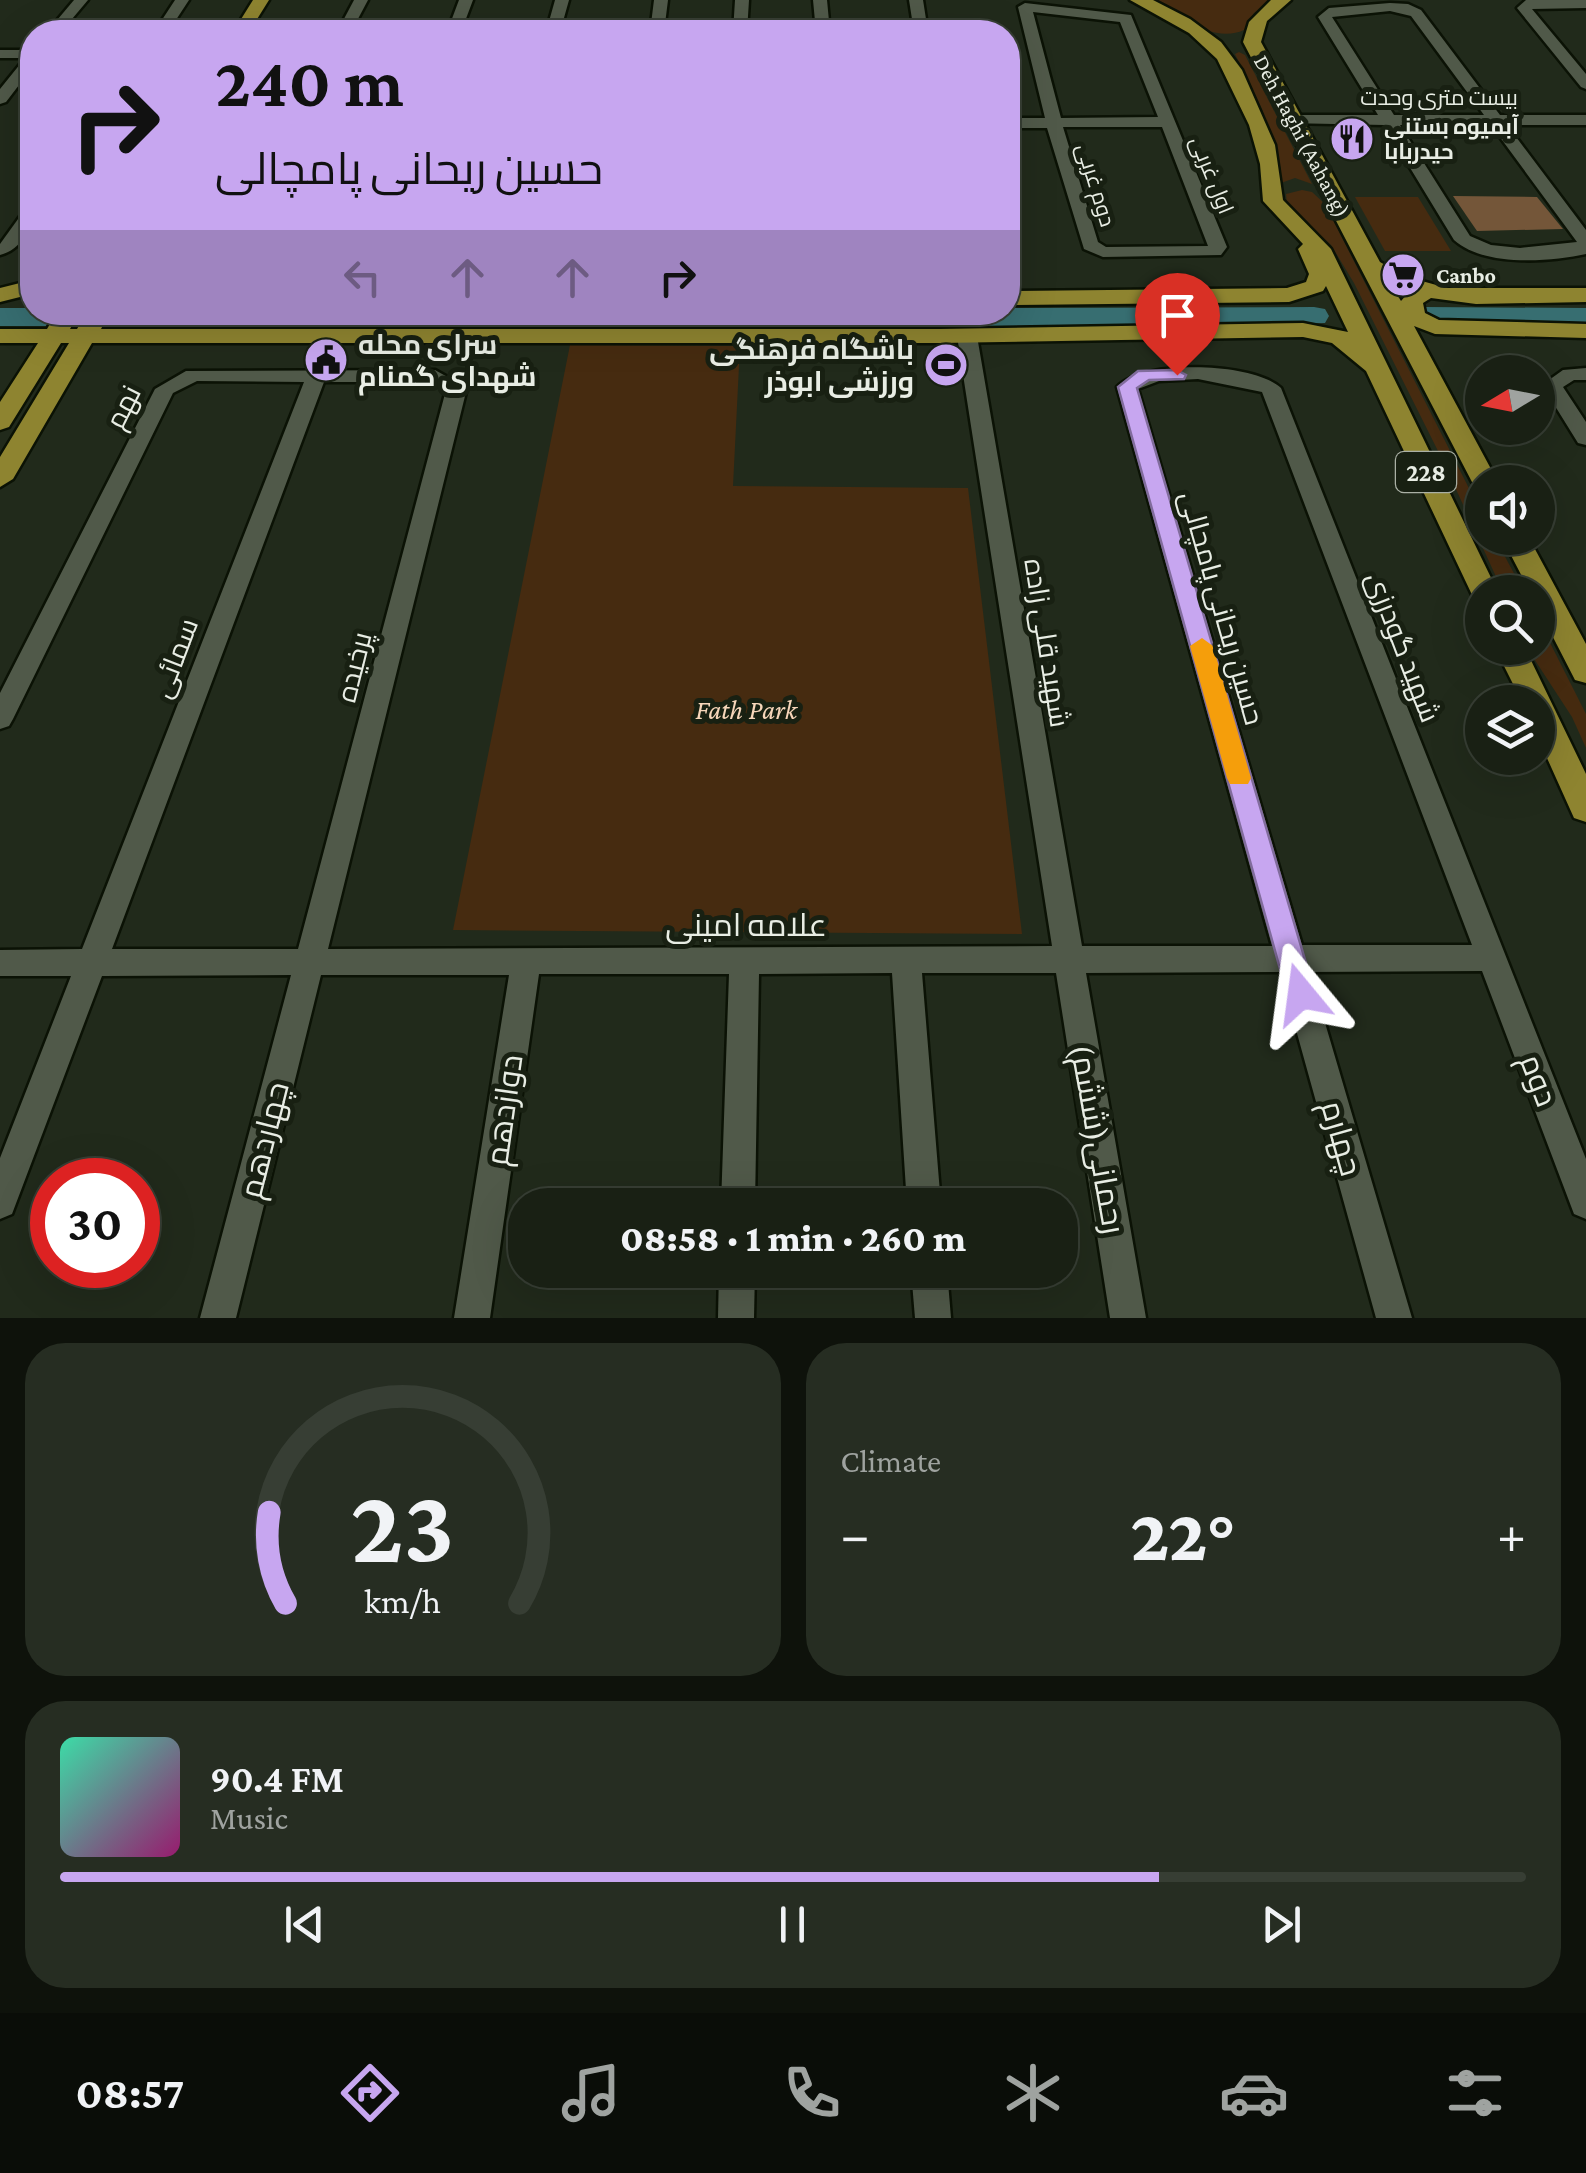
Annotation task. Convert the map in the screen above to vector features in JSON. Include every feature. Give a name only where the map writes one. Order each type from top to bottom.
[{"type":"main road","name":"Deh Haghi (Aahang)","points":[[1283,0],[1255,24],[1252,42],[1374,272]]},
{"type":"main road","name":"Deh Haghi (Aahang)","points":[[1129,8],[1182,22],[1222,54],[1268,151],[1274,170],[1274,201],[1320,249],[1373,359]]},
{"type":"main road","points":[[1222,54],[1230,46],[1257,53]]},
{"type":"main road","points":[[1289,295],[1315,286],[1320,274],[1302,232]]},
{"type":"main road","points":[[1374,272],[1405,288],[1433,294],[1586,295]]},
{"type":"main road","name":"228","points":[[1374,272],[1476,465]]},
{"type":"main road","points":[[1433,294],[1412,300],[1411,310],[1424,323],[1448,328],[1586,331]]},
{"type":"main road","points":[[88,325],[129,337],[967,336],[1303,330],[1324,327],[1333,321],[1333,312],[1312,298],[1289,295],[1020,298]]},
{"type":"main road","points":[[6,336],[57,325]]},
{"type":"main road","points":[[0,422],[72,325]]},
{"type":"main road","points":[[0,479],[73,325]]},
{"type":"main road","points":[[1420,360],[1444,344],[1480,329]]},
{"type":"main road","points":[[1303,330],[1340,337],[1373,359]]},
{"type":"main road","name":"228","points":[[1373,359],[1476,575]]},
{"type":"main road","points":[[1523,555],[1586,672]]},
{"type":"main road","points":[[1555,726],[1586,766]]},
{"type":"main road","points":[[1555,739],[1586,808]]},
{"type":"street","points":[[64,20],[81,0]]},
{"type":"street","points":[[1020,123],[1166,122],[1129,8],[1093,0]]},
{"type":"street","points":[[1586,4],[1531,3],[1525,5],[1524,12],[1586,84]]},
{"type":"street","name":"دوم غربی","points":[[1103,252],[1090,245],[1054,123],[1026,6],[1129,8]]},
{"type":"street","points":[[1402,6],[1416,13],[1498,120],[1586,242],[1580,250],[1498,251],[1479,249],[1463,240],[1326,17],[1329,12],[1402,6]]},
{"type":"street","points":[[0,99],[20,72]]},
{"type":"street","name":"بیست متری وحدت","points":[[1292,120],[1586,120]]},
{"type":"street","name":"اول غربی","points":[[1103,252],[1209,252],[1218,248],[1166,122]]},
{"type":"street","points":[[0,250],[6,248],[20,229]]},
{"type":"street","name":"شهید قلی زاده","points":[[967,336],[1067,959]]},
{"type":"street","points":[[1586,374],[1570,374],[1552,384],[1586,438]]},
{"type":"street","name":"حسین ریحانی پامچالی","points":[[1241,376],[1145,375],[1128,387],[1291,958]]},
{"type":"street","name":"نهم","points":[[0,719],[166,389],[193,376],[435,376],[457,388]]},
{"type":"street","name":"سمائی","points":[[0,1202],[316,376]]},
{"type":"street","name":"شهید گودرزی","points":[[1241,376],[1271,388],[1492,958]]},
{"type":"street","name":"پرخیده","points":[[309,962],[457,388]]},
{"type":"street","name":"چهارم","points":[[1291,958],[1394,1318]]},
{"type":"street","name":"علامه امینی","points":[[0,962],[1492,958]]},
{"type":"street","name":"دوم","points":[[1492,958],[1586,1202]]},
{"type":"street","name":"رحمانی(ششم)","points":[[1067,959],[1128,1318]]},
{"type":"street","points":[[738,1188],[744,960]]},
{"type":"street","points":[[906,960],[923,1188]]},
{"type":"street","name":"دوازدهم","points":[[472,1318],[526,961]]},
{"type":"street","name":"چهاردهم","points":[[218,1318],[309,962]]},
{"type":"street","points":[[736,1318],[737,1288]]},
{"type":"street","points":[[930,1288],[932,1318]]},
{"type":"green space","points":[[1146,0],[1271,0],[1254,13],[1244,30],[1220,33],[1194,26]]},
{"type":"green space","points":[[1235,54],[1245,55],[1312,184],[1295,178],[1281,183],[1281,169],[1262,109]]},
{"type":"green space","points":[[1312,192],[1325,204],[1465,480],[1465,509],[1354,283],[1331,245],[1287,205],[1286,194]]},
{"type":"green space","points":[[1355,197],[1418,197],[1451,251],[1385,251]]},
{"type":"green space","name":"Fath Park","points":[[570,345],[740,346],[733,486],[968,488],[1022,934],[453,930]]},
{"type":"green space","points":[[1486,555],[1504,555],[1515,575],[1495,575]]},
{"type":"green space","points":[[1555,653],[1586,714],[1586,748],[1555,685],[1538,665],[1555,665]]},
{"type":"shaded area","points":[[1453,196],[1537,197],[1563,229],[1477,231]]},
{"type":"waterway","points":[[1020,318],[1314,316]]},
{"type":"waterway","points":[[1425,316],[1586,317]]},
{"type":"waterway","points":[[0,317],[20,317]]},
{"type":"slow traffic","points":[[1202,646],[1239,778]]},
{"type":"place","name":"آبمیوه بستنی حیدربابا","points":[[1352,139]]},
{"type":"place","name":"Canbo","points":[[1403,275]]},
{"type":"place","name":"سرای محله شهدای گمنام","points":[[326,360]]},
{"type":"place","name":"باشگاه فرهنگی ورزشی ابوذر","points":[[946,365]]},
{"type":"route","points":[[1177,375],[1145,375],[1128,387],[1301,994]]}]
